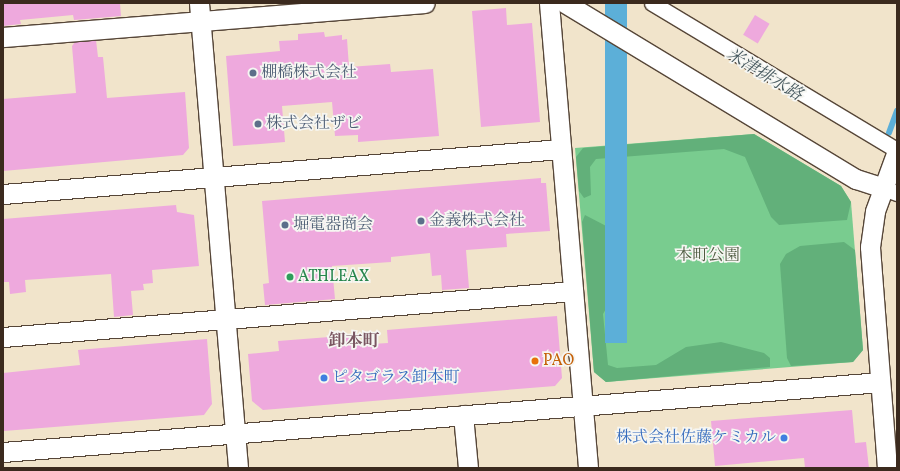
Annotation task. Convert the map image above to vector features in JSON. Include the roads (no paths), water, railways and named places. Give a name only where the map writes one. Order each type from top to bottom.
[{"type":"street","points":[[3,37],[200,12],[425,3]]},
{"type":"street","points":[[549,3],[588,468]]},
{"type":"street","points":[[565,3],[856,179],[888,188]]},
{"type":"street","points":[[652,3],[897,152],[870,247],[887,468]]},
{"type":"street","points":[[200,12],[238,468]]},
{"type":"street","points":[[3,194],[561,149]]},
{"type":"street","points":[[3,337],[573,291]]},
{"type":"street","points":[[3,452],[880,382]]},
{"type":"street","points":[[463,415],[468,468]]},
{"type":"water","points":[[605,3],[627,3],[627,343],[605,343]]},
{"type":"waterway","points":[[889,133],[897,111]]},
{"type":"place","name":"棚橋株式会社","points":[[253,73]]},
{"type":"place","name":"株式会社ザビ","points":[[258,124]]},
{"type":"place","name":"金義株式会社","points":[[421,221]]},
{"type":"place","name":"堀電器商会","points":[[285,225]]},
{"type":"place","name":"ATHLEAX","points":[[290,277]]},
{"type":"place","name":"PAO","points":[[535,361]]},
{"type":"place","name":"ピタゴラス卸本町","points":[[324,378]]},
{"type":"place","name":"株式会社佐藤ケミカル","points":[[784,438]]},
{"type":"district","name":"卸本町","points":[[354,342]]},
{"type":"water label","name":"米津排水路","points":[[764,75]]},
{"type":"park label","name":"本町公園","points":[[708,256]]}]
